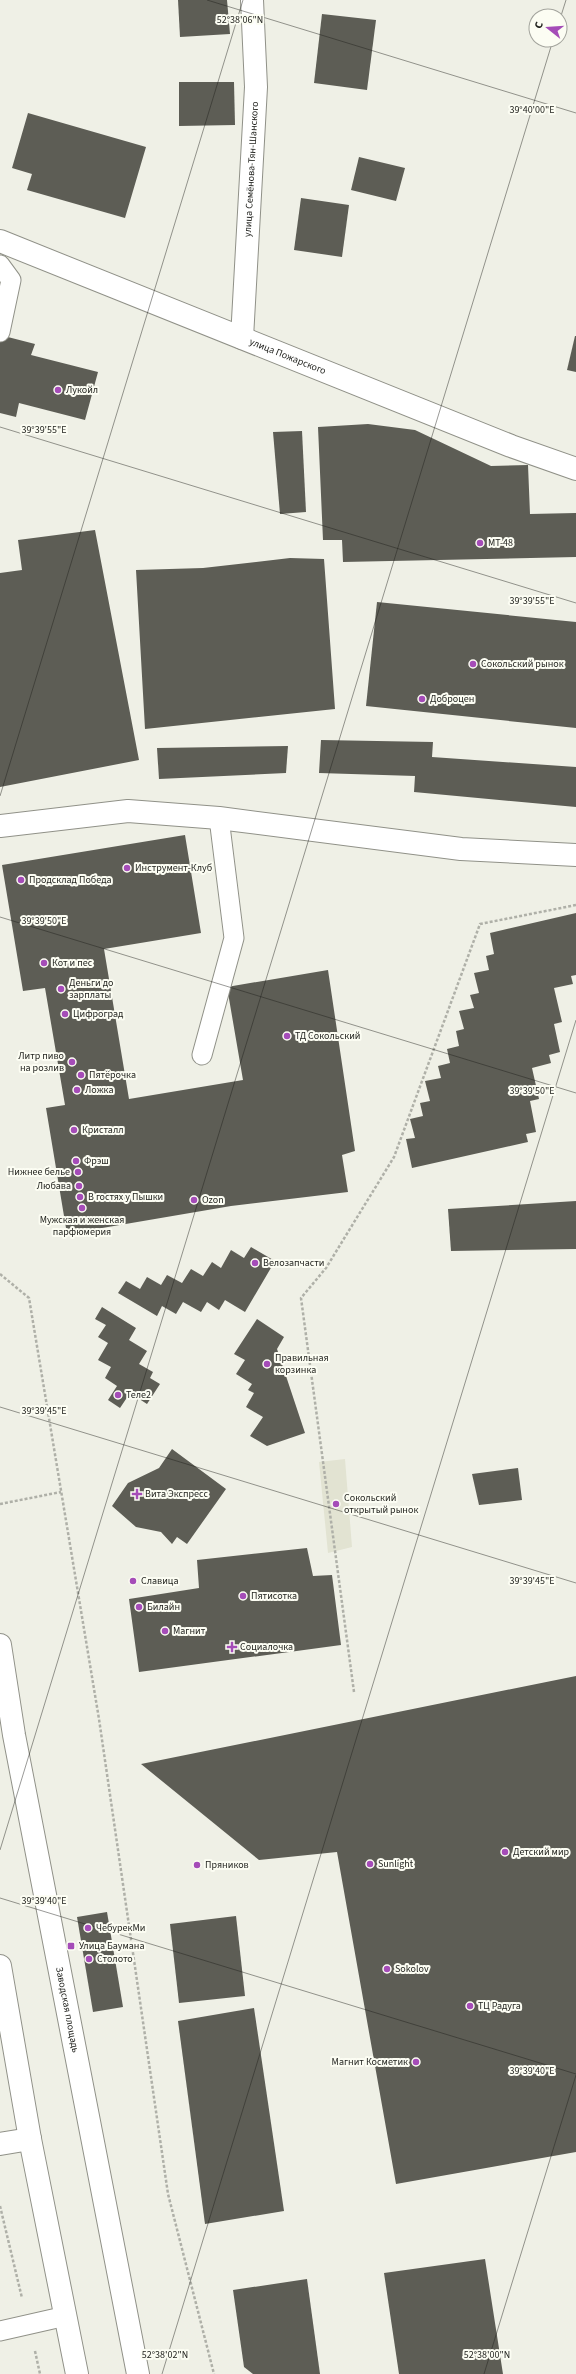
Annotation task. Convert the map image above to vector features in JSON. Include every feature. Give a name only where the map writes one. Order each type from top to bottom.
[{"type":"street","name":"улица Семёнова-Тян-Шанского","points":[[242,338],[256,87],[252,0]]},
{"type":"street","name":"улица Пожарского","points":[[0,241],[511,446],[576,469]]},
{"type":"street","points":[[0,826],[128,811],[219,818],[461,849],[576,855]]},
{"type":"street","name":"Заводская площадь","points":[[0,1645],[14,1735],[138,2374]]},
{"type":"street","points":[[0,1966],[30,2139],[77,2374]]},
{"type":"street","points":[[0,2144],[30,2139]]},
{"type":"lane","points":[[0,266],[11,280],[0,332]]},
{"type":"lane","points":[[202,1056],[234,938],[219,818]]},
{"type":"lane","points":[[0,2331],[66,2316]]},
{"type":"path","points":[[354,1692],[301,1298],[326,1268],[394,1157],[480,924],[576,905]]},
{"type":"path","points":[[0,1274],[29,1298],[99,1719],[168,2194],[214,2374]]},
{"type":"path","points":[[0,1504],[61,1492]]},
{"type":"path","points":[[0,2206],[40,2374]]},
{"type":"shaded area","name":"Сокольский открытый рынок","points":[[345,1459],[352,1547],[328,1553],[319,1462]]},
{"type":"building","points":[[178,0],[227,0],[230,34],[180,37]]},
{"type":"building","points":[[322,14],[376,20],[367,90],[314,83]]},
{"type":"building","points":[[179,82],[234,82],[235,125],[179,126]]},
{"type":"building","points":[[28,113],[146,147],[125,218],[27,190],[32,174],[12,168]]},
{"type":"building","points":[[359,157],[405,168],[396,201],[351,190]]},
{"type":"building","points":[[301,198],[349,205],[342,257],[294,250]]},
{"type":"building","points":[[0,335],[35,344],[31,355],[98,372],[85,420],[19,403],[16,417],[0,413]]},
{"type":"building","points":[[576,336],[576,372],[567,370]]},
{"type":"building","points":[[368,424],[415,430],[491,466],[528,465],[530,514],[576,513],[576,557],[343,562],[342,540],[323,540],[318,427]]},
{"type":"building","points":[[302,431],[306,512],[280,514],[273,432]]},
{"type":"building","points":[[95,530],[139,760],[0,787],[0,573],[22,570],[18,540]]},
{"type":"building","points":[[290,558],[324,559],[335,709],[145,729],[136,570],[203,568]]},
{"type":"building","name":"Сокольский рынок","points":[[377,602],[576,622],[576,728],[366,706]]},
{"type":"building","points":[[321,740],[433,742],[432,757],[576,767],[576,807],[414,792],[415,776],[319,773]]},
{"type":"building","points":[[288,746],[286,773],[159,779],[157,748]]},
{"type":"building","name":"ТД Сокольский","points":[[185,835],[201,933],[104,949],[129,1099],[243,1080],[227,987],[328,970],[355,1151],[342,1155],[348,1192],[231,1206],[67,1234],[46,1108],[65,1105],[45,988],[23,991],[2,865]]},
{"type":"building","points":[[576,913],[576,975],[571,976],[573,984],[554,988],[562,1022],[554,1024],[560,1052],[549,1055],[551,1063],[532,1068],[539,1099],[530,1101],[536,1132],[526,1134],[528,1142],[412,1168],[406,1139],[415,1138],[410,1119],[423,1116],[420,1103],[430,1101],[425,1081],[441,1078],[438,1066],[450,1063],[447,1049],[459,1046],[456,1031],[464,1029],[459,1011],[474,1008],[470,995],[479,993],[474,973],[489,970],[486,956],[494,954],[490,933]]},
{"type":"building","points":[[576,1201],[576,1249],[451,1251],[448,1209]]},
{"type":"building","points":[[251,1247],[275,1261],[245,1312],[225,1300],[219,1310],[207,1302],[201,1312],[183,1302],[176,1314],[162,1306],[157,1316],[118,1293],[126,1281],[140,1289],[147,1277],[161,1285],[167,1275],[182,1283],[191,1269],[203,1276],[212,1262],[221,1268],[231,1250],[244,1258]]},
{"type":"building","points":[[102,1307],[136,1328],[129,1340],[147,1351],[139,1364],[153,1372],[150,1378],[160,1384],[147,1404],[130,1393],[120,1408],[108,1400],[117,1386],[105,1378],[111,1367],[98,1360],[108,1343],[98,1337],[106,1325],[95,1319]]},
{"type":"building","points":[[257,1319],[284,1337],[277,1349],[305,1433],[267,1446],[250,1436],[263,1417],[246,1407],[254,1393],[248,1390],[252,1384],[236,1374],[245,1360],[234,1354]]},
{"type":"building","points":[[172,1449],[226,1489],[187,1544],[177,1537],[172,1544],[161,1532],[136,1527],[112,1506],[128,1483],[159,1468]]},
{"type":"building","points":[[518,1468],[522,1500],[479,1505],[472,1474]]},
{"type":"building","points":[[307,1548],[313,1576],[332,1575],[341,1645],[139,1672],[129,1599],[199,1588],[197,1560]]},
{"type":"building","name":"ТЦ Радуга","points":[[576,1676],[576,2152],[396,2184],[337,1852],[259,1860],[141,1764]]},
{"type":"building","points":[[107,1912],[123,2007],[93,2012],[77,1917]]},
{"type":"building","points":[[236,1916],[245,1996],[179,2003],[170,1924]]},
{"type":"building","points":[[254,2008],[284,2211],[205,2224],[178,2021]]},
{"type":"building","points":[[485,2259],[503,2374],[399,2374],[384,2273]]},
{"type":"building","points":[[307,2279],[320,2374],[253,2374],[244,2367],[233,2290]]},
{"type":"place","name":"Лукойл","points":[[58,390]]},
{"type":"place","name":"МТ-48","points":[[480,543]]},
{"type":"place","name":"Сокольский рынок","points":[[473,664]]},
{"type":"place","name":"Доброцен","points":[[422,699]]},
{"type":"place","name":"Инструмент-Клуб","points":[[127,868]]},
{"type":"place","name":"Продсклад Победа","points":[[21,880]]},
{"type":"place","name":"Кот и пес","points":[[44,963]]},
{"type":"place","name":"Деньги до зарплаты","points":[[61,989]]},
{"type":"place","name":"Цифроград","points":[[65,1014]]},
{"type":"place","name":"ТД Сокольский","points":[[287,1036]]},
{"type":"place","name":"Литр пиво на розлив","points":[[72,1062]]},
{"type":"place","name":"Пятёрочка","points":[[81,1075]]},
{"type":"place","name":"Ложка","points":[[77,1090]]},
{"type":"place","name":"Кристалл","points":[[74,1130]]},
{"type":"place","name":"Фрэш","points":[[76,1161]]},
{"type":"place","name":"Нижнее белье","points":[[78,1172]]},
{"type":"place","name":"Любава","points":[[79,1186]]},
{"type":"place","name":"В гостях у Пышки","points":[[80,1197]]},
{"type":"place","name":"Ozon","points":[[194,1200]]},
{"type":"place","name":"Мужская и женская парфюмерия","points":[[82,1208]]},
{"type":"place","name":"Велозапчасти","points":[[255,1263]]},
{"type":"place","name":"Правильная корзинка","points":[[267,1364]]},
{"type":"place","name":"Теле2","points":[[118,1395]]},
{"type":"place","name":"Вита Экспресс","points":[[137,1494]]},
{"type":"place","name":"Сокольский открытый рынок","points":[[336,1504]]},
{"type":"place","name":"Славица","points":[[133,1581]]},
{"type":"place","name":"Пятисотка","points":[[243,1596]]},
{"type":"place","name":"Билайн","points":[[139,1607]]},
{"type":"place","name":"Магнит","points":[[165,1631]]},
{"type":"place","name":"Социалочка","points":[[232,1647]]},
{"type":"place","name":"Детский мир","points":[[505,1852]]},
{"type":"place","name":"Sunlight","points":[[370,1864]]},
{"type":"place","name":"Пряников","points":[[197,1865]]},
{"type":"place","name":"ЧебурекМи","points":[[88,1928]]},
{"type":"place","name":"Улица Баумана","points":[[71,1946]]},
{"type":"place","name":"Столото","points":[[89,1959]]},
{"type":"place","name":"Sokolov","points":[[387,1969]]},
{"type":"place","name":"ТЦ Радуга","points":[[470,2006]]},
{"type":"place","name":"Магнит Косметик","points":[[416,2062]]}]
